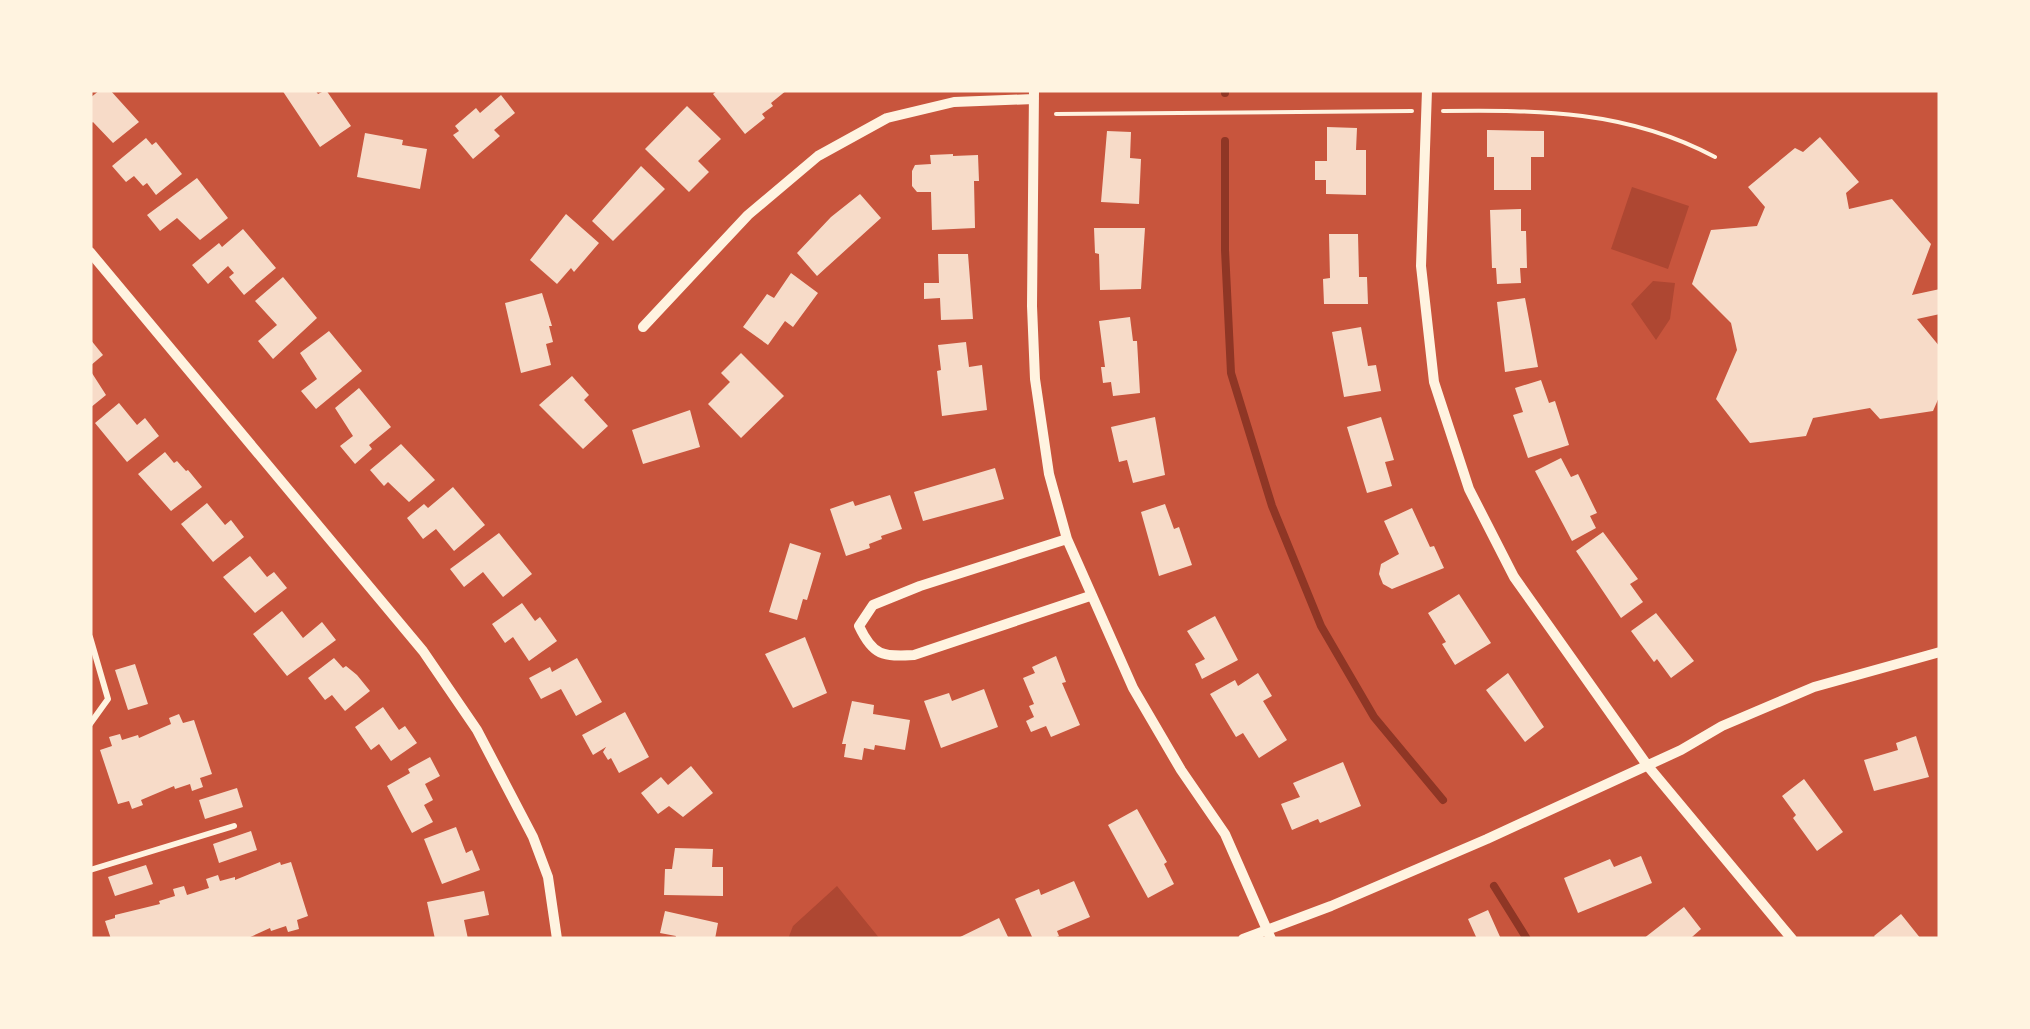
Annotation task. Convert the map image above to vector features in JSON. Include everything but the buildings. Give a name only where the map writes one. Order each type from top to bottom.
[{"type":"street","points":[[1427,90],[1422,266],[1434,382],[1463,472],[1514,577],[1647,765],[1792,939]]},
{"type":"street","points":[[643,327],[748,215],[818,156],[887,118],[954,102],[1034,94],[1032,306],[1036,380],[1049,474],[1067,539],[1132,688],[1224,834],[1270,934]]},
{"type":"street","points":[[90,252],[423,651],[478,730],[533,837],[548,877],[557,939]]},
{"type":"street","points":[[1067,539],[873,605],[859,626],[868,646],[888,657],[914,654],[1090,596]]},
{"type":"street","points":[[1244,939],[1270,934],[1487,839],[1722,726],[1814,687],[1940,652]]},
{"type":"lane","points":[[90,637],[108,699],[90,724]]},
{"type":"lane","points":[[90,870],[234,826]]},
{"type":"path","points":[[1056,114],[1412,111]]},
{"type":"path","points":[[1436,111],[1610,118],[1683,140],[1715,157]]},
{"type":"shaded area","points":[[1632,187],[1689,206],[1668,269],[1611,249]]},
{"type":"shaded area","points":[[1653,281],[1675,283],[1670,319],[1656,340],[1631,304]]},
{"type":"shaded area","points":[[837,886],[880,939],[788,939],[793,926]]},
{"type":"waterway","points":[[1225,141],[1231,373],[1272,506],[1321,626],[1374,717],[1443,800]]},
{"type":"waterway","points":[[1494,886],[1527,939]]}]
